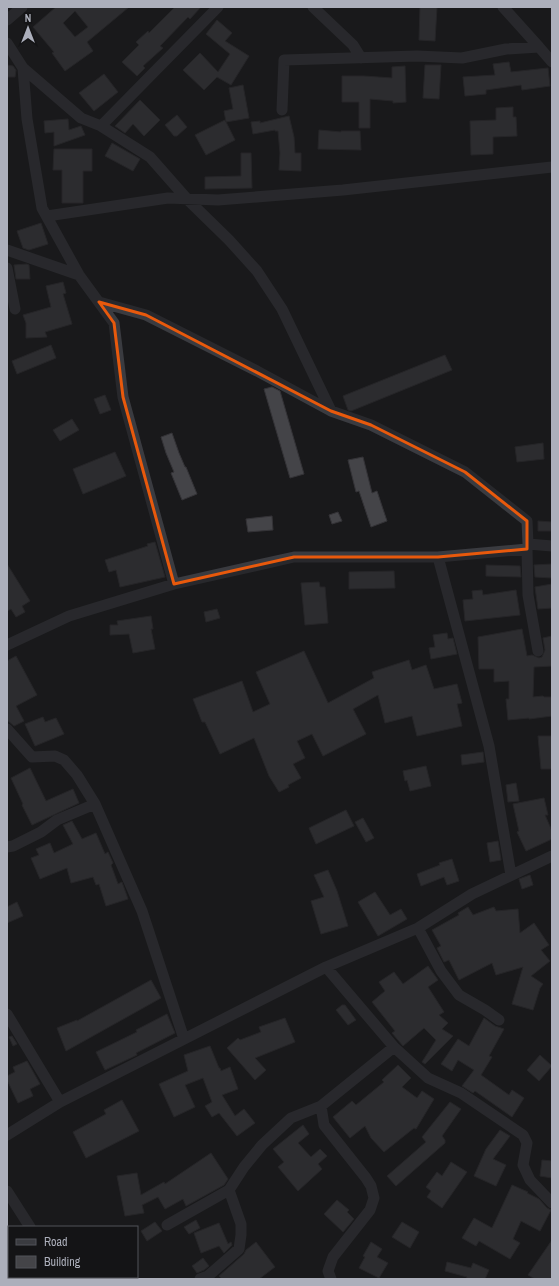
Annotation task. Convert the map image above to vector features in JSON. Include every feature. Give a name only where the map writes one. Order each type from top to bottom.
[{"type":"street","points":[[7,20],[22,7]]},
{"type":"street","points":[[101,126],[218,7]]},
{"type":"street","points":[[313,7],[353,45],[362,58]]},
{"type":"street","points":[[503,7],[552,62]]},
{"type":"street","points":[[7,43],[23,68],[81,118],[101,126],[150,157],[187,199],[229,240],[257,271],[282,309],[331,411]]},
{"type":"street","points":[[282,110],[284,60],[417,56],[462,58],[506,49],[538,47]]},
{"type":"street","points":[[23,68],[27,120],[42,208],[79,274],[114,323],[123,397],[174,584]]},
{"type":"street","points":[[47,216],[168,198],[218,200],[343,190],[552,167]]},
{"type":"street","points":[[7,250],[79,274]]},
{"type":"street","points":[[7,268],[15,309]]},
{"type":"street","points":[[99,302],[146,315],[331,411],[371,425],[465,472],[527,521],[528,595],[538,651]]},
{"type":"street","points":[[7,645],[69,616],[174,584],[294,557],[438,557],[527,547],[552,546]]},
{"type":"street","points":[[438,557],[489,746],[511,875]]},
{"type":"street","points":[[7,729],[32,757],[55,756],[64,760],[77,775],[95,804],[142,911],[184,1039]]},
{"type":"street","points":[[7,847],[13,846],[41,832],[57,820],[95,804]]},
{"type":"street","points":[[7,1135],[60,1102],[326,967],[418,928],[472,894],[552,856]]},
{"type":"street","points":[[418,928],[458,995],[485,1010],[499,1020]]},
{"type":"street","points":[[326,967],[394,1047],[428,1078],[461,1093],[523,1135],[527,1143],[523,1165],[530,1180],[552,1204]]},
{"type":"street","points":[[7,1014],[60,1102]]},
{"type":"street","points":[[167,1224],[229,1190],[244,1167],[262,1145],[291,1118],[321,1106],[394,1047]]},
{"type":"street","points":[[321,1106],[324,1125],[366,1178],[371,1186],[374,1198],[370,1210],[333,1257],[328,1271],[331,1279]]},
{"type":"street","points":[[200,1279],[208,1276],[239,1249],[241,1224],[229,1190]]},
{"type":"street","points":[[7,1191],[29,1226]]},
{"type":"highlighted area","points":[[99,302],[146,315],[331,411],[371,425],[465,472],[527,521],[527,549],[438,557],[294,557],[174,584],[123,397],[114,323]]},
{"type":"building","points":[[56,7],[129,7],[87,42],[93,51],[65,71],[52,53],[54,52],[33,27]],"holes":[[[75,11],[88,27],[75,37],[63,23]]]},
{"type":"building","points":[[175,7],[201,7],[190,19],[188,17],[160,46],[163,48],[143,66],[145,68],[137,76],[122,62],[139,45],[136,42],[148,31],[149,33]]},
{"type":"building","points":[[420,7],[437,7],[435,41],[419,40]]},
{"type":"building","points":[[217,20],[232,33],[225,41],[249,56],[231,85],[217,77],[204,90],[183,70],[200,53],[218,72],[230,54],[206,34]]},
{"type":"building","points":[[509,62],[511,72],[548,68],[550,86],[522,90],[521,85],[486,90],[486,94],[465,96],[463,77],[495,75],[493,64]]},
{"type":"building","points":[[7,65],[13,66],[16,70],[15,77],[7,77]]},
{"type":"building","points":[[425,65],[441,65],[439,99],[423,98]]},
{"type":"building","points":[[405,66],[406,102],[393,103],[393,101],[370,99],[370,128],[359,128],[359,102],[342,102],[342,76],[392,78],[392,67]]},
{"type":"building","points":[[104,74],[118,92],[94,111],[79,93]]},
{"type":"building","points":[[243,85],[249,118],[226,122],[224,111],[233,109],[229,88]]},
{"type":"building","points":[[140,100],[160,120],[144,136],[133,124],[125,133],[115,126]]},
{"type":"building","points":[[513,107],[513,117],[516,117],[517,136],[493,137],[493,154],[471,155],[470,121],[496,120],[496,108]]},
{"type":"building","points":[[177,115],[187,127],[177,136],[174,136],[165,125]]},
{"type":"building","points":[[289,116],[294,137],[295,153],[301,153],[301,171],[279,170],[280,153],[278,131],[275,130],[253,134],[251,122],[260,121],[260,123]]},
{"type":"building","points":[[68,119],[69,130],[81,126],[85,135],[54,146],[54,132],[45,133],[44,121]]},
{"type":"building","points":[[225,120],[235,140],[206,155],[195,135]]},
{"type":"building","points":[[319,130],[341,132],[360,131],[361,150],[318,149]]},
{"type":"building","points":[[112,143],[140,159],[133,171],[105,156]]},
{"type":"building","points":[[54,149],[92,149],[92,171],[83,171],[83,203],[62,203],[62,170],[53,170]]},
{"type":"building","points":[[241,153],[251,153],[252,188],[205,189],[205,177],[241,176]]},
{"type":"building","points":[[41,223],[48,244],[29,250],[23,248],[17,231]]},
{"type":"building","points":[[14,265],[29,265],[30,279],[16,279]]},
{"type":"building","points":[[63,282],[66,293],[63,294],[72,324],[45,332],[47,337],[26,338],[26,323],[23,315],[51,307],[46,286]]},
{"type":"building","points":[[51,345],[56,358],[17,374],[12,361]]},
{"type":"building","points":[[445,355],[452,370],[351,411],[348,410],[343,396]]},
{"type":"building","points":[[272,387],[280,391],[304,474],[290,478],[264,389]]},
{"type":"building","points":[[105,395],[111,410],[100,414],[94,399]]},
{"type":"building","points":[[72,419],[79,430],[60,441],[53,430]]},
{"type":"building","points":[[172,433],[197,494],[182,500],[171,473],[174,472],[161,437]]},
{"type":"building","points":[[543,443],[544,459],[517,462],[515,447]]},
{"type":"building","points":[[115,452],[126,476],[83,494],[73,469]]},
{"type":"building","points":[[363,457],[372,493],[377,491],[387,521],[371,527],[359,491],[356,492],[348,460]]},
{"type":"building","points":[[338,512],[342,521],[332,524],[329,515]]},
{"type":"building","points":[[272,516],[273,530],[248,532],[246,519]]},
{"type":"building","points":[[538,521],[552,522],[551,531],[538,531]]},
{"type":"building","points":[[155,542],[165,577],[120,587],[116,570],[109,572],[105,560],[148,546],[147,544]]},
{"type":"building","points":[[7,564],[30,601],[22,606],[25,612],[16,617],[11,609],[7,611]]},
{"type":"building","points":[[552,564],[552,578],[535,577],[534,565]]},
{"type":"building","points":[[486,565],[520,566],[521,577],[486,576]]},
{"type":"building","points":[[394,571],[395,588],[349,589],[349,572]]},
{"type":"building","points":[[319,582],[320,587],[325,587],[328,623],[305,625],[301,583]]},
{"type":"building","points":[[552,584],[552,608],[538,609],[535,587]]},
{"type":"building","points":[[482,590],[483,595],[516,590],[520,615],[465,621],[463,600],[473,599],[472,591]]},
{"type":"building","points":[[217,609],[220,618],[206,622],[204,612]]},
{"type":"building","points":[[151,616],[153,629],[151,629],[155,649],[133,653],[129,634],[110,635],[110,625],[118,625],[117,621]]},
{"type":"building","points":[[522,629],[527,656],[532,655],[539,658],[542,657],[545,650],[543,638],[552,636],[552,666],[534,667],[533,697],[552,697],[552,716],[508,720],[506,699],[509,699],[509,681],[494,682],[494,669],[479,669],[478,637]]},
{"type":"building","points":[[447,633],[448,639],[453,638],[457,654],[431,659],[429,648],[435,647],[433,635]]},
{"type":"building","points":[[304,651],[328,703],[374,678],[372,672],[409,660],[412,670],[426,665],[434,689],[457,684],[462,703],[457,704],[462,726],[417,736],[412,716],[385,723],[378,695],[353,709],[366,734],[323,756],[312,734],[297,741],[305,758],[293,764],[301,778],[279,792],[269,776],[254,738],[220,754],[205,722],[202,722],[193,699],[242,681],[253,712],[270,704],[256,672]]},
{"type":"building","points":[[16,656],[37,695],[16,706],[24,721],[14,726],[7,720],[7,661]]},
{"type":"building","points":[[43,717],[45,722],[56,718],[64,734],[35,746],[25,724]]},
{"type":"building","points":[[538,736],[552,736],[552,769],[541,769]]},
{"type":"building","points":[[483,752],[484,762],[462,765],[461,755]]},
{"type":"building","points":[[426,766],[431,786],[410,791],[407,780],[405,781],[403,771]]},
{"type":"building","points":[[30,768],[46,801],[73,789],[79,803],[32,825],[11,778]]},
{"type":"building","points":[[516,783],[519,801],[508,802],[506,785]]},
{"type":"building","points":[[544,798],[548,815],[545,815],[552,831],[552,839],[526,851],[517,832],[519,831],[513,804]]},
{"type":"building","points":[[346,810],[354,826],[316,844],[309,828]]},
{"type":"building","points":[[363,818],[374,838],[366,842],[355,822]]},
{"type":"building","points":[[72,821],[82,839],[96,833],[105,854],[108,852],[113,863],[111,865],[118,884],[122,882],[128,899],[106,906],[99,884],[96,885],[93,877],[71,883],[67,868],[40,879],[31,858],[39,855],[36,849],[50,843],[54,853],[73,844],[63,825]]},
{"type":"building","points":[[498,841],[501,860],[490,862],[487,843]]},
{"type":"building","points":[[452,859],[459,881],[447,885],[444,877],[421,886],[417,874],[440,865],[439,863]]},
{"type":"building","points":[[328,870],[337,891],[348,926],[321,934],[311,901],[324,897],[314,875]]},
{"type":"building","points":[[530,875],[533,885],[522,889],[519,879]]},
{"type":"building","points":[[375,892],[390,915],[401,909],[407,919],[378,936],[358,902]]},
{"type":"building","points":[[17,902],[23,916],[7,923],[7,907]]},
{"type":"building","points":[[468,907],[473,915],[494,907],[496,911],[518,909],[520,933],[534,923],[549,945],[541,950],[550,961],[531,976],[543,984],[540,988],[533,1010],[512,1004],[523,967],[496,975],[492,963],[459,980],[449,960],[444,962],[437,948],[441,946],[432,930],[459,915],[458,913]]},
{"type":"building","points":[[428,966],[438,980],[428,987],[444,1012],[439,1015],[448,1023],[442,1029],[453,1036],[425,1064],[422,1062],[436,1040],[424,1028],[403,1046],[392,1033],[395,1031],[372,1002],[385,991],[379,982],[394,972],[403,984]]},
{"type":"building","points":[[151,980],[161,998],[66,1051],[57,1028],[77,1021]]},
{"type":"building","points":[[342,1005],[345,1005],[356,1020],[348,1025],[336,1010]]},
{"type":"building","points":[[167,1014],[175,1033],[136,1053],[137,1055],[105,1070],[96,1052],[137,1032],[136,1030]]},
{"type":"building","points":[[285,1018],[295,1042],[255,1058],[266,1070],[255,1080],[227,1048],[238,1038],[240,1040],[261,1032],[259,1027]]},
{"type":"building","points":[[484,1018],[495,1026],[504,1029],[489,1056],[492,1057],[481,1075],[509,1095],[512,1090],[524,1098],[512,1117],[475,1091],[473,1093],[462,1086],[474,1070],[458,1060],[452,1071],[441,1064],[458,1039],[469,1046]]},
{"type":"building","points":[[12,1036],[17,1044],[13,1046],[9,1037]]},
{"type":"building","points":[[210,1046],[221,1071],[230,1067],[238,1089],[222,1095],[235,1116],[244,1109],[255,1123],[237,1136],[219,1113],[212,1117],[205,1106],[212,1102],[203,1078],[185,1085],[195,1107],[174,1117],[159,1084],[188,1071],[184,1055]]},
{"type":"building","points":[[540,1055],[552,1066],[539,1081],[527,1070]]},
{"type":"building","points":[[27,1061],[40,1084],[30,1089],[33,1096],[18,1103],[7,1080],[7,1076],[15,1072],[13,1067]]},
{"type":"building","points":[[398,1065],[411,1078],[402,1087],[417,1098],[422,1091],[434,1099],[416,1129],[414,1128],[384,1152],[371,1138],[365,1126],[350,1138],[333,1117],[352,1101],[356,1105],[384,1082],[382,1080]]},
{"type":"building","points":[[122,1100],[139,1131],[86,1158],[73,1132],[106,1114],[104,1110]]},
{"type":"building","points":[[450,1102],[461,1109],[442,1136],[445,1143],[396,1186],[387,1176],[426,1142],[422,1137]]},
{"type":"building","points":[[303,1125],[309,1134],[298,1143],[311,1157],[320,1149],[327,1156],[318,1164],[322,1169],[298,1191],[278,1167],[284,1162],[273,1149]]},
{"type":"building","points":[[500,1130],[510,1136],[493,1159],[506,1165],[496,1186],[474,1176],[486,1149]]},
{"type":"building","points":[[211,1153],[228,1179],[224,1185],[186,1206],[183,1199],[165,1209],[158,1197],[142,1205],[144,1213],[125,1216],[117,1176],[137,1173],[141,1195],[164,1182],[165,1184]]},
{"type":"building","points":[[542,1160],[552,1161],[552,1178],[540,1176]]},
{"type":"building","points":[[451,1162],[467,1172],[442,1208],[427,1197],[431,1191],[426,1187],[437,1172],[442,1176]]},
{"type":"building","points":[[512,1185],[539,1199],[547,1208],[551,1210],[540,1231],[521,1221],[513,1239],[520,1243],[510,1259],[479,1241],[476,1246],[462,1238],[474,1218],[492,1228]]},
{"type":"building","points":[[337,1200],[349,1210],[347,1212],[354,1219],[343,1232],[324,1214]]},
{"type":"building","points":[[196,1220],[200,1228],[189,1234],[184,1227]]},
{"type":"building","points":[[155,1222],[162,1231],[147,1241],[141,1231]]},
{"type":"building","points":[[402,1222],[419,1232],[410,1248],[392,1237]]},
{"type":"building","points":[[219,1223],[228,1244],[231,1242],[232,1245],[224,1253],[219,1246],[201,1253],[194,1233]]},
{"type":"building","points":[[552,1240],[552,1279],[535,1279],[528,1275]]},
{"type":"building","points":[[256,1242],[275,1267],[259,1279],[222,1279],[219,1276],[244,1254],[246,1250]]},
{"type":"building","points":[[371,1242],[382,1249],[377,1257],[388,1263],[379,1278],[359,1268],[365,1257],[363,1256]]},
{"type":"building","points":[[203,1258],[209,1266],[197,1273],[192,1266]]},
{"type":"building","points":[[447,1262],[471,1268],[473,1263],[489,1270],[485,1279],[466,1279],[467,1277],[445,1271]]}]
